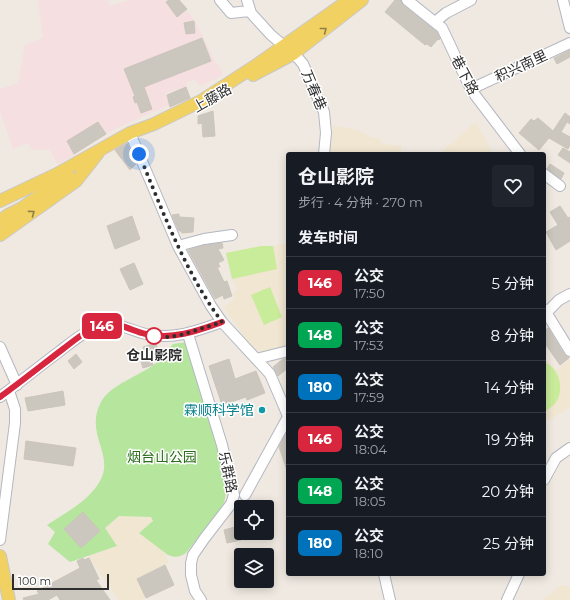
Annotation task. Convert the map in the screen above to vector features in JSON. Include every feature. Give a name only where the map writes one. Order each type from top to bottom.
[{"type":"main road","points":[[288,50],[349,0]]},
{"type":"main road","points":[[0,201],[58,174],[102,147],[130,133],[154,124],[200,101],[288,50],[362,0]]},
{"type":"main road","points":[[4,218],[22,208],[62,181],[102,147]]},
{"type":"main road","points":[[0,236],[76,181],[102,147]]},
{"type":"main road","points":[[4,218],[23,191]]},
{"type":"main road","points":[[0,556],[9,600]]},
{"type":"main road","points":[[0,585],[3,600]]},
{"type":"street","points":[[220,0],[231,13],[249,11],[247,0]]},
{"type":"street","name":"巷下路","points":[[407,0],[441,26],[471,89],[518,152]]},
{"type":"street","points":[[435,22],[446,13],[471,0]]},
{"type":"street","points":[[563,0],[570,28]]},
{"type":"street","name":"万春巷","points":[[249,11],[271,36],[303,64],[324,112],[326,133],[324,152]]},
{"type":"street","name":"积兴南里","points":[[471,89],[570,43]]},
{"type":"street","points":[[130,133],[178,246],[211,306],[222,322],[273,378],[286,411]]},
{"type":"street","points":[[546,176],[560,186]]},
{"type":"street","points":[[178,246],[204,239],[232,235]]},
{"type":"street","points":[[546,309],[558,300],[570,294]]},
{"type":"street","points":[[546,312],[570,351]]},
{"type":"street","points":[[0,397],[74,340],[99,326],[117,325],[163,337],[188,334],[222,322]]},
{"type":"street","name":"乐群路","points":[[188,334],[222,445],[234,495],[231,504],[195,551],[192,558],[191,571],[193,583],[196,593],[201,600]]},
{"type":"street","points":[[0,347],[13,388],[15,409],[15,423],[0,540]]},
{"type":"street","points":[[256,359],[286,351]]},
{"type":"street","points":[[245,495],[286,420]]},
{"type":"street","points":[[546,476],[556,458],[570,448]]},
{"type":"street","points":[[384,576],[390,600]]},
{"type":"street","points":[[507,600],[518,576]]},
{"type":"shaded area","points":[[38,0],[109,0],[109,6],[131,0],[179,0],[195,21],[223,75],[200,86],[195,79],[186,83],[187,86],[166,93],[169,105],[115,129],[58,165],[50,150],[32,150],[28,143],[13,149],[0,111],[0,89],[18,83],[25,45],[43,38]]},
{"type":"shaded area","points":[[476,122],[492,152],[441,152]]},
{"type":"shaded area","points":[[333,126],[358,130],[370,137],[381,139],[380,143],[401,146],[401,152],[329,152]]},
{"type":"shaded area","points":[[286,243],[286,346],[263,352],[250,345],[224,307],[235,298],[233,294],[237,289],[232,279],[226,253],[261,246],[273,246]]},
{"type":"shaded area","points":[[546,360],[556,370],[569,360],[570,361],[570,407],[546,422]]},
{"type":"shaded area","points":[[119,516],[151,517],[153,521],[139,533],[164,552],[169,562],[137,579],[146,598],[141,600],[119,600],[88,556],[117,546],[105,528]]},
{"type":"shaded area","points":[[562,585],[570,587],[570,600],[542,600]]},
{"type":"green space","points":[[261,246],[273,246],[277,269],[232,279],[226,253]]},
{"type":"green space","points":[[270,287],[282,317],[264,325],[251,295]]},
{"type":"green space","name":"烟台山公园","points":[[188,342],[219,447],[227,488],[224,503],[186,553],[177,557],[168,555],[139,533],[153,521],[151,517],[119,516],[105,528],[117,546],[70,562],[48,544],[55,532],[47,525],[83,501],[90,495],[100,481],[104,471],[104,462],[96,424],[97,413],[101,402],[105,396],[118,386],[160,360],[173,344]]},
{"type":"green space","points":[[546,363],[557,373],[560,385],[559,397],[552,407],[546,411]]},
{"type":"building","points":[[169,0],[179,0],[187,9],[177,17],[166,2]]},
{"type":"building","points":[[395,0],[401,0],[403,5],[437,32],[440,39],[438,39],[431,47],[427,44],[425,45],[385,12]]},
{"type":"building","points":[[194,21],[195,33],[186,34],[184,23]]},
{"type":"building","points":[[202,38],[211,61],[144,87],[152,109],[141,113],[137,102],[135,103],[133,97],[135,96],[124,69]]},
{"type":"building","points":[[570,50],[570,57],[557,64],[554,58]]},
{"type":"building","points":[[186,87],[190,98],[170,107],[167,95]]},
{"type":"building","points":[[213,111],[215,136],[203,137],[202,123],[198,124],[198,116]]},
{"type":"building","points":[[565,113],[570,117],[570,124],[567,122],[561,132],[570,137],[570,145],[568,149],[549,138],[539,150],[519,133],[531,119],[534,121],[538,118],[553,131]]},
{"type":"building","points":[[98,122],[106,134],[74,154],[67,141]]},
{"type":"building","points":[[127,143],[136,164],[130,170],[115,150]]},
{"type":"building","points":[[563,148],[570,152],[570,163],[558,155]]},
{"type":"building","points":[[550,164],[564,173],[561,179],[547,169]]},
{"type":"building","points":[[560,206],[568,218],[570,217],[570,241],[556,250],[546,232],[558,225],[550,212]]},
{"type":"building","points":[[179,214],[179,217],[194,218],[193,232],[182,233],[179,231],[172,215]]},
{"type":"building","points":[[132,216],[140,239],[115,249],[107,226]]},
{"type":"building","points":[[222,243],[223,248],[218,249],[224,260],[218,263],[220,267],[217,267],[224,282],[227,281],[232,296],[224,299],[223,295],[215,299],[188,250],[205,245]]},
{"type":"building","points":[[134,263],[143,284],[130,290],[120,269]]},
{"type":"building","points":[[548,328],[564,354],[569,358],[560,365],[546,345],[546,330]]},
{"type":"building","points":[[156,343],[159,355],[151,357],[153,365],[143,368],[140,358],[146,356],[143,347]]},
{"type":"building","points":[[76,354],[82,362],[74,369],[68,361]]},
{"type":"building","points":[[286,358],[286,370],[278,376],[273,367]]},
{"type":"building","points":[[229,359],[235,379],[256,371],[265,393],[247,400],[246,397],[222,405],[209,366]]},
{"type":"building","points":[[63,391],[65,405],[28,411],[25,398]]},
{"type":"building","points":[[286,434],[286,467],[279,447]]},
{"type":"building","points":[[26,441],[76,448],[73,466],[24,459]]},
{"type":"building","points":[[83,512],[100,531],[81,548],[64,529]]},
{"type":"building","points":[[234,527],[234,540],[241,540],[227,543],[224,530]]},
{"type":"building","points":[[83,558],[84,560],[89,558],[99,579],[96,580],[110,600],[60,600],[57,595],[48,600],[24,600],[23,598],[39,594],[37,591],[80,568],[77,561]]},
{"type":"building","points":[[165,565],[174,585],[146,598],[137,579]]},
{"type":"bus line","name":"146","points":[[0,397],[74,340],[99,326],[110,324],[117,325],[134,331],[168,337],[188,334],[222,322]]},
{"type":"place","name":"仓山影院","points":[[154,336]]},
{"type":"place","name":"霖顺科学馆","points":[[262,410]]},
{"type":"route","points":[[139,154],[178,246],[211,306],[222,322],[181,335],[168,337],[154,336]]}]
